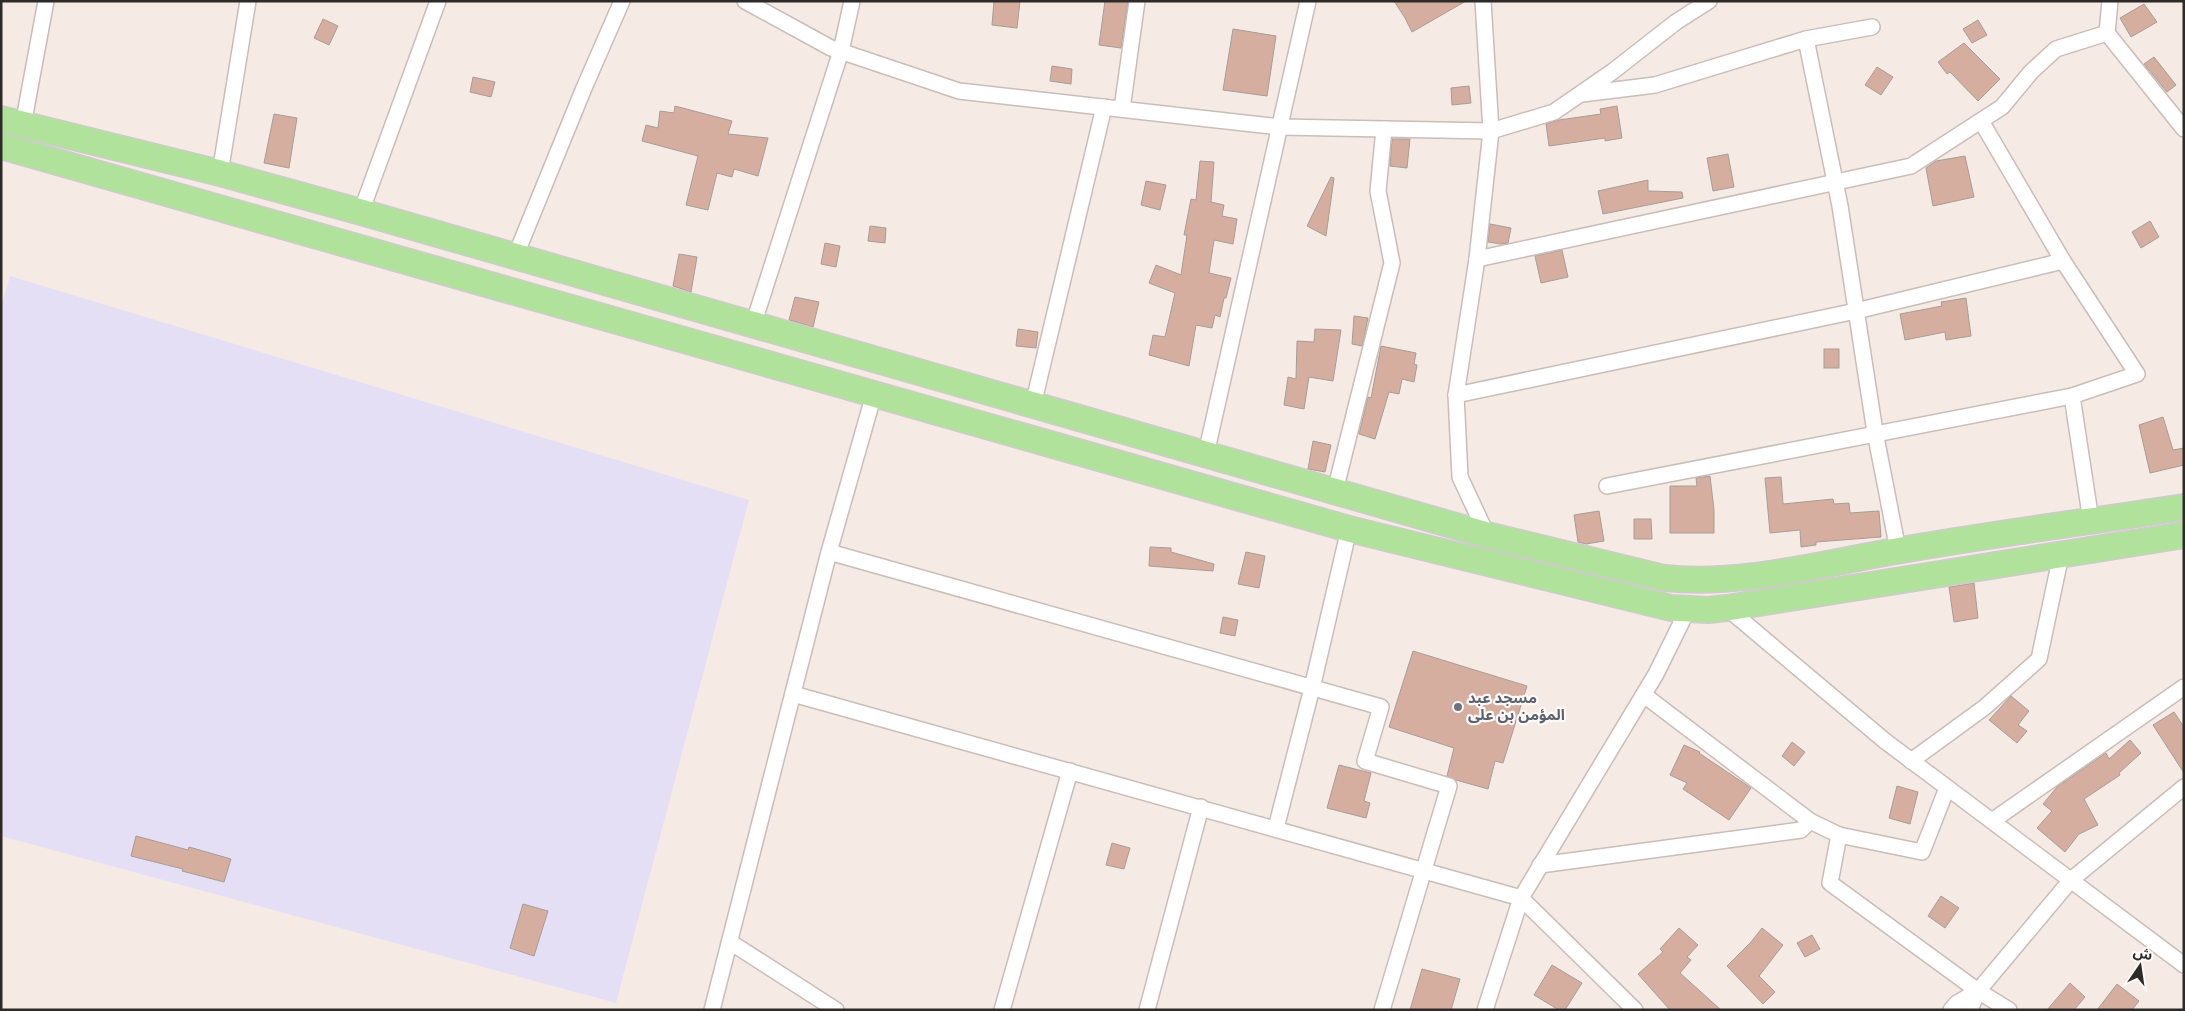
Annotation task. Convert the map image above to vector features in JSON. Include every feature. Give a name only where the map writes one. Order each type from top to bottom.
[{"type":"main road","points":[[12,122],[220,173],[361,212],[1487,535],[1638,573],[1691,581],[1745,578],[1898,550],[2184,507]]},
{"type":"main road","points":[[1,146],[1349,529],[1654,604],[1688,609],[1727,608],[2184,535]]},
{"type":"street","points":[[12,122],[46,1]]},
{"type":"street","points":[[220,173],[248,1]]},
{"type":"street","points":[[361,212],[438,1]]},
{"type":"street","points":[[515,256],[622,1]]},
{"type":"street","points":[[745,1],[831,48],[959,91],[1280,127],[1492,131],[1554,112],[1612,72],[1676,22],[1709,1]]},
{"type":"street","points":[[753,325],[841,51],[852,1]]},
{"type":"street","points":[[1122,109],[1137,1]]},
{"type":"street","points":[[1206,454],[1308,1]]},
{"type":"street","points":[[1484,1],[1492,131],[1477,259],[1456,395],[1460,477],[1487,535]]},
{"type":"street","points":[[2110,1],[2107,34],[2184,129]]},
{"type":"street","points":[[1581,94],[1656,85],[1806,39],[1872,27]]},
{"type":"street","points":[[1477,259],[1911,166],[2002,107],[2031,72],[2056,49],[2107,34]]},
{"type":"street","points":[[1806,39],[1835,181],[1875,432],[1898,550]]},
{"type":"street","points":[[1033,405],[1104,108]]},
{"type":"street","points":[[1607,486],[1875,432],[2072,396],[2137,374],[2063,261],[1981,121]]},
{"type":"street","points":[[1335,491],[1392,262],[1378,191],[1384,129]]},
{"type":"street","points":[[1456,395],[1856,311],[2063,261]]},
{"type":"street","points":[[712,1010],[829,552],[874,394]]},
{"type":"street","points":[[2072,396],[2091,522]]},
{"type":"street","points":[[1276,828],[1312,688],[1349,529]]},
{"type":"street","points":[[829,552],[1381,707],[1365,761],[1449,786],[1382,1010]]},
{"type":"street","points":[[1911,761],[1985,706],[2039,659],[2061,555]]},
{"type":"street","points":[[1727,608],[1911,761],[2184,965]]},
{"type":"street","points":[[1485,1010],[1520,898],[1644,695],[1688,609]]},
{"type":"street","points":[[1992,821],[2184,687]]},
{"type":"street","points":[[793,694],[1520,898],[1635,1010]]},
{"type":"street","points":[[1644,695],[1810,821],[1840,835],[1922,852],[1947,788]]},
{"type":"street","points":[[1002,1010],[1070,771]]},
{"type":"street","points":[[1951,1010],[1957,1003],[1978,990],[2071,880],[2184,787]]},
{"type":"street","points":[[1146,1010],[1201,807]]},
{"type":"street","points":[[1540,865],[1801,830],[1810,821]]},
{"type":"street","points":[[1840,835],[1830,883],[1978,990],[2009,1010]]},
{"type":"street","points":[[730,942],[836,1010]]},
{"type":"street","points":[[1970,1010],[1978,990]]},
{"type":"shaded area","points":[[10,276],[749,500],[616,1003],[1,836],[1,307]]},
{"type":"building","points":[[994,1],[1020,1],[1017,28],[992,25]]},
{"type":"building","points":[[1105,1],[1128,1],[1121,48],[1099,45]]},
{"type":"building","points":[[1394,1],[1466,1],[1412,32]]},
{"type":"building","points":[[2144,4],[2157,22],[2131,37],[2120,18]]},
{"type":"building","points":[[323,19],[338,26],[329,45],[314,38]]},
{"type":"building","points":[[1978,20],[1987,35],[1972,43],[1963,29]]},
{"type":"building","points":[[1233,29],[1276,36],[1267,96],[1223,90]]},
{"type":"building","points":[[1964,43],[2000,79],[1978,101],[1950,72],[1947,74],[1938,62]]},
{"type":"building","points":[[2154,57],[2176,85],[2167,92],[2144,64]]},
{"type":"building","points":[[1052,66],[1072,69],[1071,84],[1050,81]]},
{"type":"building","points":[[1877,67],[1893,77],[1881,95],[1865,85]]},
{"type":"building","points":[[473,77],[495,82],[491,97],[470,92]]},
{"type":"building","points":[[1469,86],[1471,103],[1452,105],[1451,88]]},
{"type":"building","points":[[675,106],[732,121],[728,134],[768,138],[758,176],[734,169],[732,177],[717,173],[708,210],[686,205],[698,156],[642,141],[646,125],[658,128],[660,111],[674,113]]},
{"type":"building","points":[[1617,106],[1622,138],[1605,141],[1605,138],[1549,146],[1546,124],[1559,120],[1601,114],[1600,109]]},
{"type":"building","points":[[274,114],[297,118],[289,168],[264,163]]},
{"type":"building","points":[[1392,139],[1410,139],[1407,168],[1390,166]]},
{"type":"building","points":[[1728,154],[1734,187],[1713,191],[1707,158]]},
{"type":"building","points":[[1965,156],[1974,197],[1933,206],[1926,168],[1936,161]]},
{"type":"building","points":[[1200,161],[1214,162],[1211,202],[1224,205],[1222,216],[1237,219],[1233,244],[1214,240],[1209,273],[1231,278],[1220,317],[1215,315],[1212,328],[1196,325],[1189,366],[1149,355],[1153,335],[1165,337],[1175,293],[1149,283],[1156,265],[1181,275],[1187,235],[1184,235],[1191,199],[1196,200]]},
{"type":"building","points":[[1331,177],[1334,178],[1326,236],[1307,226]]},
{"type":"building","points":[[1648,180],[1648,191],[1682,192],[1683,198],[1603,214],[1598,191]]},
{"type":"building","points":[[1146,181],[1166,185],[1160,210],[1141,205]]},
{"type":"building","points":[[2150,221],[2159,237],[2141,248],[2132,232]]},
{"type":"building","points":[[1490,224],[1511,228],[1508,243],[1488,242]]},
{"type":"building","points":[[870,226],[886,228],[885,243],[868,241]]},
{"type":"building","points":[[825,243],[840,246],[836,267],[821,264]]},
{"type":"building","points":[[1562,250],[1568,277],[1541,283],[1535,256]]},
{"type":"building","points":[[679,254],[697,257],[691,292],[673,286]]},
{"type":"building","points":[[795,297],[819,302],[813,327],[789,320]]},
{"type":"building","points":[[1966,298],[1971,336],[1946,340],[1945,332],[1905,340],[1900,314],[1942,306],[1941,302]]},
{"type":"building","points":[[1354,316],[1368,318],[1362,346],[1352,344]]},
{"type":"building","points":[[1018,329],[1038,332],[1036,348],[1016,346]]},
{"type":"building","points":[[1315,329],[1341,330],[1333,381],[1309,377],[1304,409],[1284,405],[1288,377],[1296,379],[1297,341],[1314,342]]},
{"type":"building","points":[[1381,346],[1416,353],[1414,364],[1417,365],[1414,382],[1402,379],[1399,394],[1389,392],[1375,439],[1359,434],[1368,397],[1371,398]]},
{"type":"building","points":[[1824,349],[1839,349],[1839,368],[1824,368]]},
{"type":"building","points":[[2163,417],[2173,450],[2184,448],[2184,465],[2150,473],[2139,425]]},
{"type":"building","points":[[1313,441],[1331,445],[1325,472],[1308,469]]},
{"type":"building","points":[[1710,476],[1714,510],[1714,533],[1670,533],[1670,486],[1697,486],[1696,478]]},
{"type":"building","points":[[1781,477],[1783,504],[1833,499],[1834,504],[1849,503],[1850,513],[1879,511],[1881,537],[1816,542],[1816,545],[1801,547],[1800,530],[1770,533],[1765,478]]},
{"type":"building","points":[[1599,511],[1604,541],[1586,544],[1578,542],[1574,515]]},
{"type":"building","points":[[1634,519],[1651,519],[1652,539],[1634,539]]},
{"type":"building","points":[[1150,547],[1171,548],[1171,552],[1214,564],[1213,571],[1149,566]]},
{"type":"building","points":[[1246,552],[1265,556],[1259,588],[1238,584]]},
{"type":"building","points":[[1974,583],[1978,618],[1954,622],[1949,587]]},
{"type":"building","points":[[1223,617],[1238,620],[1235,636],[1220,633]]},
{"type":"building","name":"مسجد عبد المؤمن بن على","points":[[1413,651],[1527,686],[1503,763],[1495,761],[1488,789],[1447,776],[1454,748],[1389,727]]},
{"type":"building","points":[[2011,696],[2029,711],[2018,725],[2027,731],[2017,743],[1989,720]]},
{"type":"building","points":[[2174,712],[2184,727],[2184,773],[2153,725]]},
{"type":"building","points":[[2130,740],[2141,753],[2119,773],[2120,775],[2084,799],[2098,825],[2079,834],[2065,852],[2037,828],[2052,811],[2043,804],[2057,787],[2106,753],[2109,759]]},
{"type":"building","points":[[1792,742],[1805,752],[1794,766],[1782,756]]},
{"type":"building","points":[[1684,745],[1700,752],[1751,788],[1729,820],[1683,789],[1687,783],[1670,775]]},
{"type":"building","points":[[1339,765],[1371,773],[1364,801],[1370,803],[1366,818],[1327,808]]},
{"type":"building","points":[[1897,786],[1918,792],[1910,824],[1889,818]]},
{"type":"building","points":[[136,836],[188,850],[189,847],[231,859],[224,882],[131,856]]},
{"type":"building","points":[[1112,843],[1130,848],[1124,869],[1106,865]]},
{"type":"building","points":[[1941,896],[1959,908],[1945,928],[1928,916]]},
{"type":"building","points":[[523,904],[548,911],[534,956],[510,948]]},
{"type":"building","points":[[1679,928],[1698,945],[1687,957],[1691,960],[1680,973],[1721,1010],[1670,1010],[1638,974],[1663,952],[1660,949]]},
{"type":"building","points":[[1762,928],[1783,945],[1759,976],[1775,992],[1763,1004],[1727,966]]},
{"type":"building","points":[[1812,935],[1820,949],[1805,957],[1797,943]]},
{"type":"building","points":[[1552,965],[1582,983],[1565,1010],[1559,1010],[1534,995]]},
{"type":"building","points":[[1422,969],[1460,979],[1451,1010],[1410,1010]]},
{"type":"building","points":[[2070,983],[2085,997],[2074,1010],[2047,1010]]},
{"type":"building","points":[[2117,984],[2139,1001],[2132,1010],[2097,1010]]},
{"type":"place","name":"مسجد عبد المؤمن بن على","points":[[1458,707]]}]
